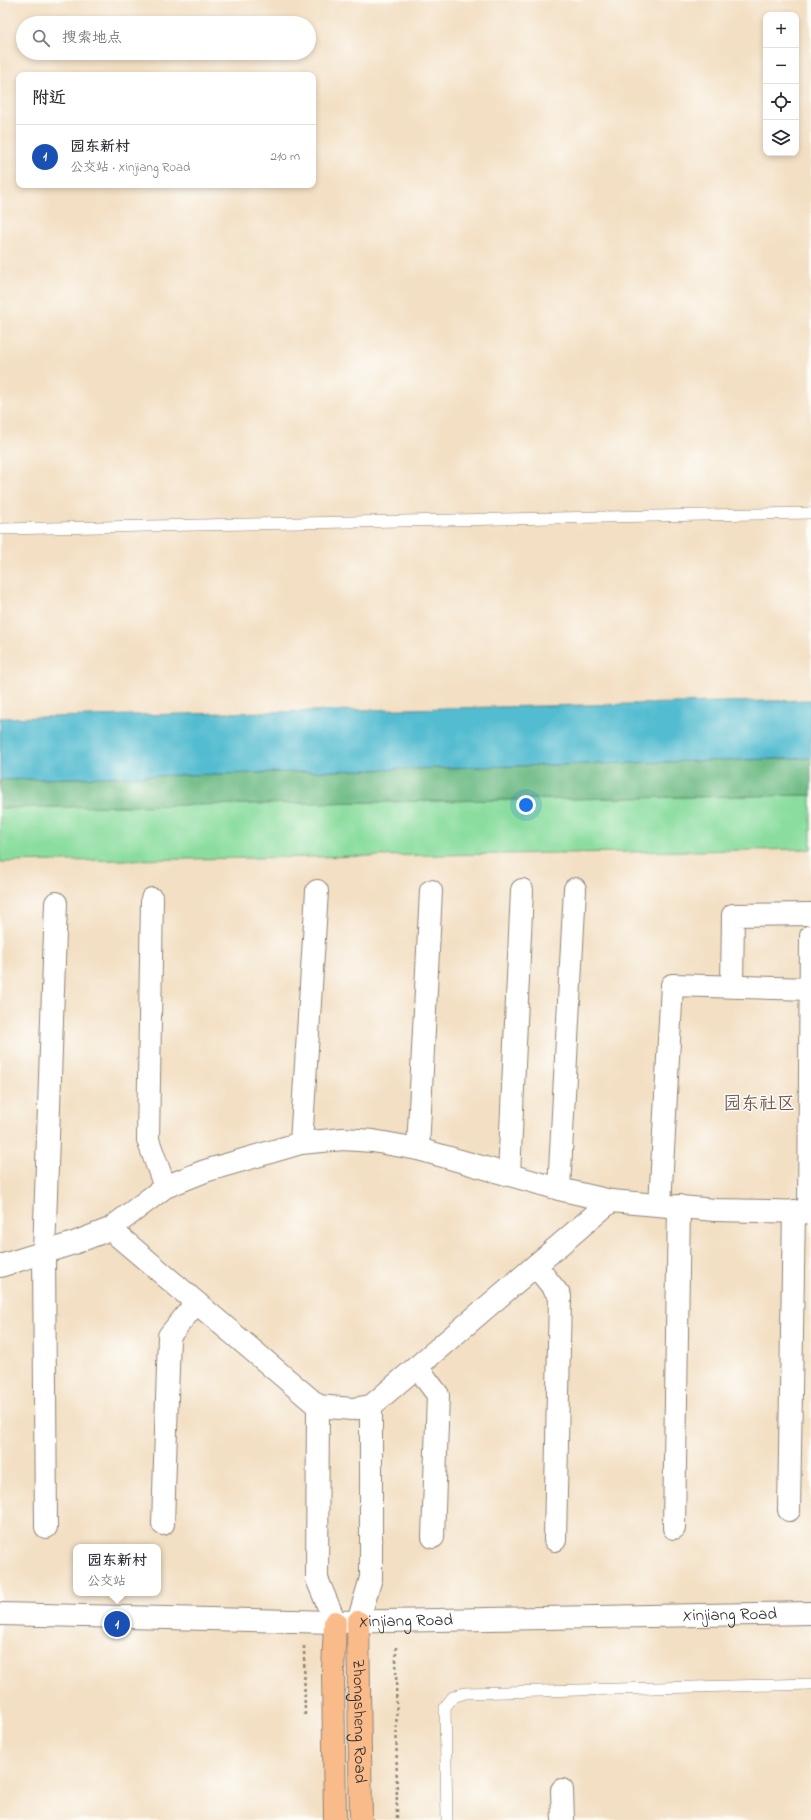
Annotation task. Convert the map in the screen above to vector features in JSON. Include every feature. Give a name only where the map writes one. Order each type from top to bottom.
[{"type":"main road","name":"Zhongsheng Road","points":[[335,1622],[333,1671],[335,1820]]},
{"type":"main road","name":"Zhongsheng Road","points":[[358,1622],[361,1820]]},
{"type":"street","points":[[559,1189],[575,889]]},
{"type":"street","points":[[509,1175],[522,890]]},
{"type":"street","points":[[301,1143],[317,891]]},
{"type":"street","points":[[418,1149],[431,891]]},
{"type":"street","points":[[152,899],[148,1140],[165,1187]]},
{"type":"street","points":[[46,1526],[44,1253],[56,903]]},
{"type":"street","points":[[732,986],[733,916],[811,914]]},
{"type":"street","points":[[789,1510],[804,1211],[811,989],[811,936]]},
{"type":"street","points":[[674,1528],[670,1206],[672,985],[811,989]]},
{"type":"street","points":[[0,1266],[44,1253],[110,1230],[165,1187],[205,1171],[301,1143],[343,1140],[373,1141],[418,1149],[559,1189],[611,1201],[715,1210],[804,1211]]},
{"type":"street","points":[[110,1230],[318,1406],[352,1410],[371,1406],[611,1201]]},
{"type":"street","points":[[536,1266],[560,1296],[555,1540]]},
{"type":"street","points":[[163,1524],[169,1336],[196,1303]]},
{"type":"street","points":[[417,1367],[438,1395],[433,1537]]},
{"type":"street","points":[[318,1406],[317,1579],[335,1622]]},
{"type":"street","points":[[358,1622],[371,1578],[371,1406]]},
{"type":"street","name":"Xinjiang Road","points":[[0,1614],[358,1622],[811,1613]]},
{"type":"street","points":[[562,1790],[563,1820]]},
{"type":"lane","points":[[0,529],[811,513]]},
{"type":"lane","points":[[447,1820],[445,1707],[453,1697],[465,1693],[811,1684]]},
{"type":"path","points":[[396,1621],[397,1820]]},
{"type":"green space","points":[[811,758],[811,795],[0,808],[0,780]]},
{"type":"green space","points":[[811,795],[811,849],[0,862],[0,808]]},
{"type":"water","points":[[811,700],[811,758],[0,780],[0,718]]},
{"type":"place","name":"园东新村","points":[[117,1624]]},
{"type":"district","name":"园东社区","points":[[759,1105]]}]
